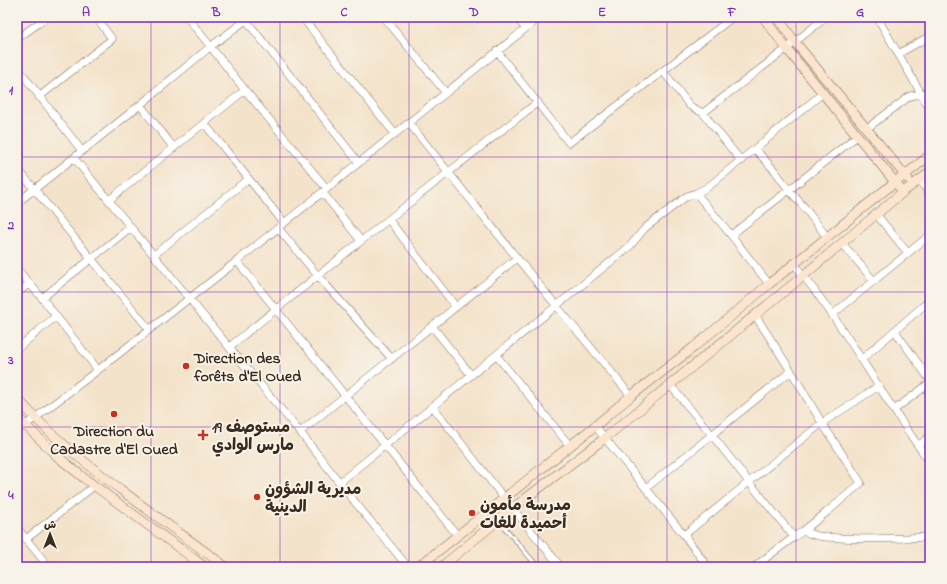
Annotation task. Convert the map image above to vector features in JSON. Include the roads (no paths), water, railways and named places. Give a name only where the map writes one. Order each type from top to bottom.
[{"type":"street","points":[[39,97],[112,39],[96,17]]},
{"type":"street","points":[[187,17],[325,191],[362,241]]},
{"type":"street","points":[[302,17],[395,134]]},
{"type":"street","points":[[384,17],[446,93]]},
{"type":"street","points":[[516,17],[525,28]]},
{"type":"street","points":[[21,428],[98,370],[237,261],[540,17]]},
{"type":"street","points":[[497,51],[569,142],[733,17]]},
{"type":"street","points":[[764,17],[787,48],[903,192]]},
{"type":"street","points":[[776,17],[905,175],[917,182],[930,196]]},
{"type":"street","points":[[703,113],[796,42],[825,17]]},
{"type":"street","points":[[877,17],[930,109]]},
{"type":"street","points":[[17,40],[45,18]]},
{"type":"street","points":[[17,203],[140,105],[210,46],[248,18],[359,163]]},
{"type":"street","points":[[898,54],[930,36]]},
{"type":"street","points":[[17,67],[82,151]]},
{"type":"street","points":[[663,71],[690,106],[703,113],[741,161]]},
{"type":"street","points":[[109,200],[245,90]]},
{"type":"street","points":[[866,129],[910,96],[921,95],[930,90]]},
{"type":"street","points":[[340,482],[630,246],[645,228],[687,196],[708,187],[823,93]]},
{"type":"street","points":[[229,347],[538,102]]},
{"type":"street","points":[[140,105],[174,148]]},
{"type":"street","points":[[204,123],[248,179],[318,276],[392,358]]},
{"type":"street","points":[[409,123],[556,306],[631,396]]},
{"type":"street","points":[[731,235],[857,136]]},
{"type":"street","points":[[755,149],[775,171],[827,237]]},
{"type":"street","points":[[418,567],[694,347],[769,284],[930,155]]},
{"type":"street","points":[[74,158],[300,432],[408,567]]},
{"type":"street","points":[[17,168],[149,330]]},
{"type":"street","points":[[441,567],[513,508],[605,438],[803,276],[876,214],[930,172]]},
{"type":"street","points":[[154,255],[248,179]]},
{"type":"street","points":[[696,193],[769,284]]},
{"type":"street","points":[[876,214],[908,253]]},
{"type":"street","points":[[389,220],[456,307]]},
{"type":"street","points":[[42,298],[131,227]]},
{"type":"street","points":[[832,315],[930,235]]},
{"type":"street","points":[[842,243],[874,281]]},
{"type":"street","points":[[300,432],[517,258]]},
{"type":"street","points":[[237,261],[457,535]]},
{"type":"street","points":[[794,264],[832,315],[930,462]]},
{"type":"street","points":[[17,269],[42,298],[98,370]]},
{"type":"street","points":[[17,293],[29,284]]},
{"type":"street","points":[[862,359],[929,303]]},
{"type":"street","points":[[754,567],[803,531],[861,483],[755,315]]},
{"type":"street","points":[[17,349],[56,316]]},
{"type":"street","points":[[432,326],[471,375]]},
{"type":"street","points":[[895,331],[930,380]]},
{"type":"street","points":[[496,355],[570,446]]},
{"type":"street","points":[[646,488],[791,371]]},
{"type":"street","points":[[894,410],[930,383]]},
{"type":"street","points":[[670,385],[794,537]]},
{"type":"street","points":[[684,535],[822,423],[879,386]]},
{"type":"street","points":[[17,398],[35,418],[91,468],[226,567]]},
{"type":"street","points":[[433,406],[504,498],[561,567]]},
{"type":"street","points":[[17,417],[21,428],[94,486],[205,567]]},
{"type":"street","points":[[595,426],[684,535],[708,567]]},
{"type":"street","points":[[918,446],[930,436]]},
{"type":"street","points":[[26,539],[94,486]]},
{"type":"street","points":[[17,528],[49,567]]},
{"type":"street","points":[[803,531],[816,536],[847,539],[930,537]]},
{"type":"lane","points":[[498,520],[538,567]]},
{"type":"lane","points":[[526,567],[534,561]]},
{"type":"place","name":"Direction des forêts d'El Oued","points":[[186,366]]},
{"type":"place","name":"Direction du Cadastre d'El Oued","points":[[114,414]]},
{"type":"place","name":"مستوصف 19 مارس الوادي","points":[[203,435]]},
{"type":"place","name":"مديرية الشؤون الدينية","points":[[257,497]]},
{"type":"place","name":"مدرسة مأمون أحميدة للغات","points":[[472,513]]}]
